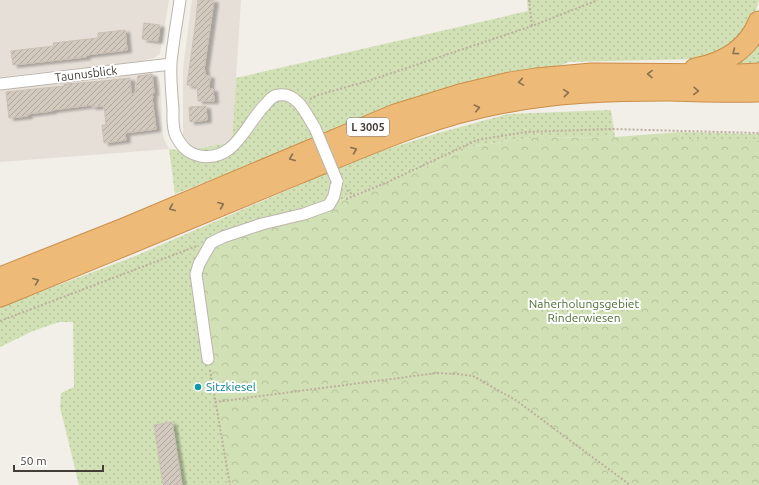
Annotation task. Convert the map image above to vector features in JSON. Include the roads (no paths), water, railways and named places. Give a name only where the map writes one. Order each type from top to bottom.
[{"type":"highway","points":[[671,74],[708,67],[736,53],[748,41],[759,22]]},
{"type":"highway","name":"L 3005","points":[[0,278],[124,229],[395,115],[429,104],[485,89],[536,79],[592,74],[759,74]]},
{"type":"highway","name":"L 3005","points":[[0,296],[354,150],[466,110],[563,93],[622,90],[719,92],[759,91]]},
{"type":"highway","points":[[719,92],[759,97]]},
{"type":"street","points":[[180,0],[171,64],[173,132],[181,146],[186,151],[208,157],[224,152],[234,145],[256,114],[271,98],[279,95],[288,95],[300,104],[315,128],[337,181],[334,196],[329,204],[304,214],[262,224],[223,237],[211,243],[199,264],[196,274],[208,359]]},
{"type":"street","name":"Taunusblick","points":[[0,84],[171,64]]},
{"type":"place","name":"Sitzkiesel","points":[[198,387]]},
{"type":"park label","name":"Naherholungsgebiet Rinderwiesen","points":[[584,311]]}]
